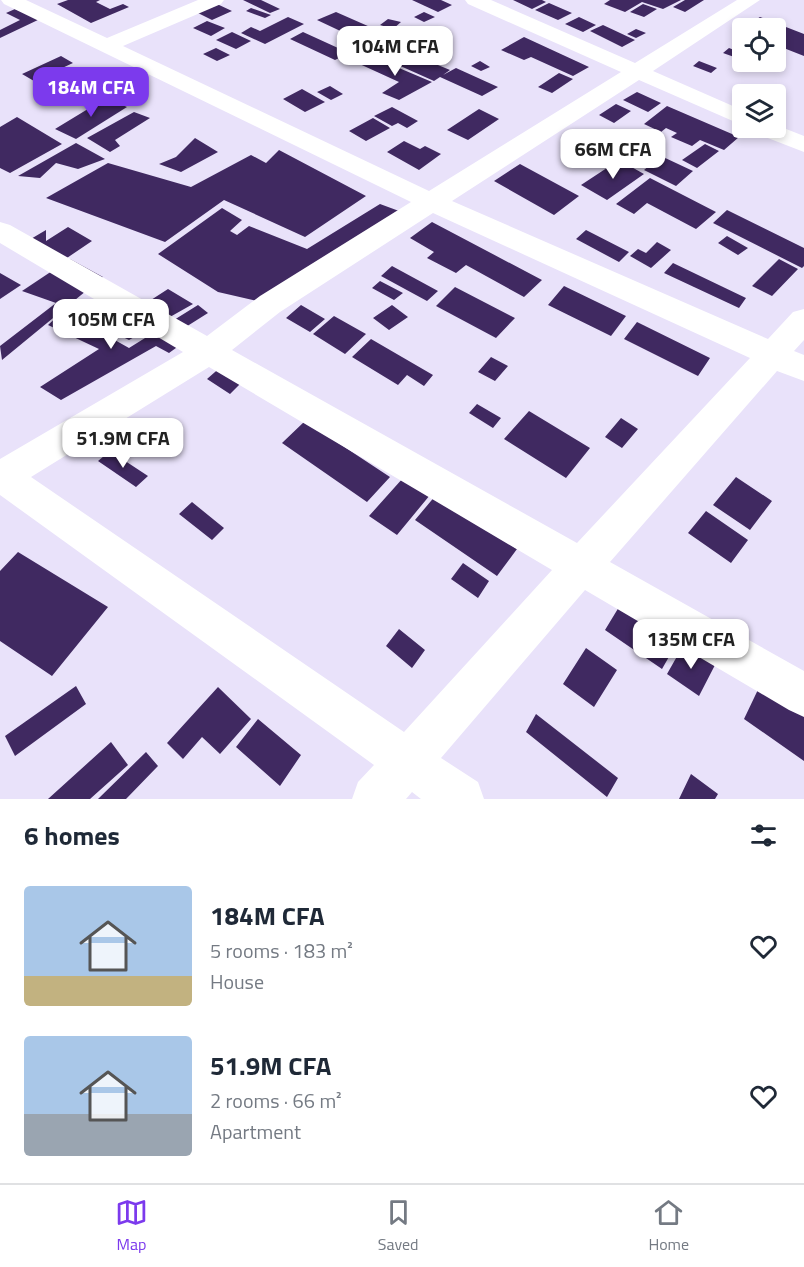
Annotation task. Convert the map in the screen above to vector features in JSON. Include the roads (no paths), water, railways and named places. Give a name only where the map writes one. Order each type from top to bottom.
[{"type":"street","points":[[11,0],[431,202],[788,362]]},
{"type":"street","points":[[106,46],[214,0]]},
{"type":"street","points":[[475,0],[732,114]]},
{"type":"street","points":[[461,799],[0,476],[208,352],[270,304],[750,0]]},
{"type":"street","points":[[786,138],[804,145]]},
{"type":"street","points":[[0,231],[804,695]]},
{"type":"street","points":[[375,799],[581,566],[788,362],[804,320]]}]
